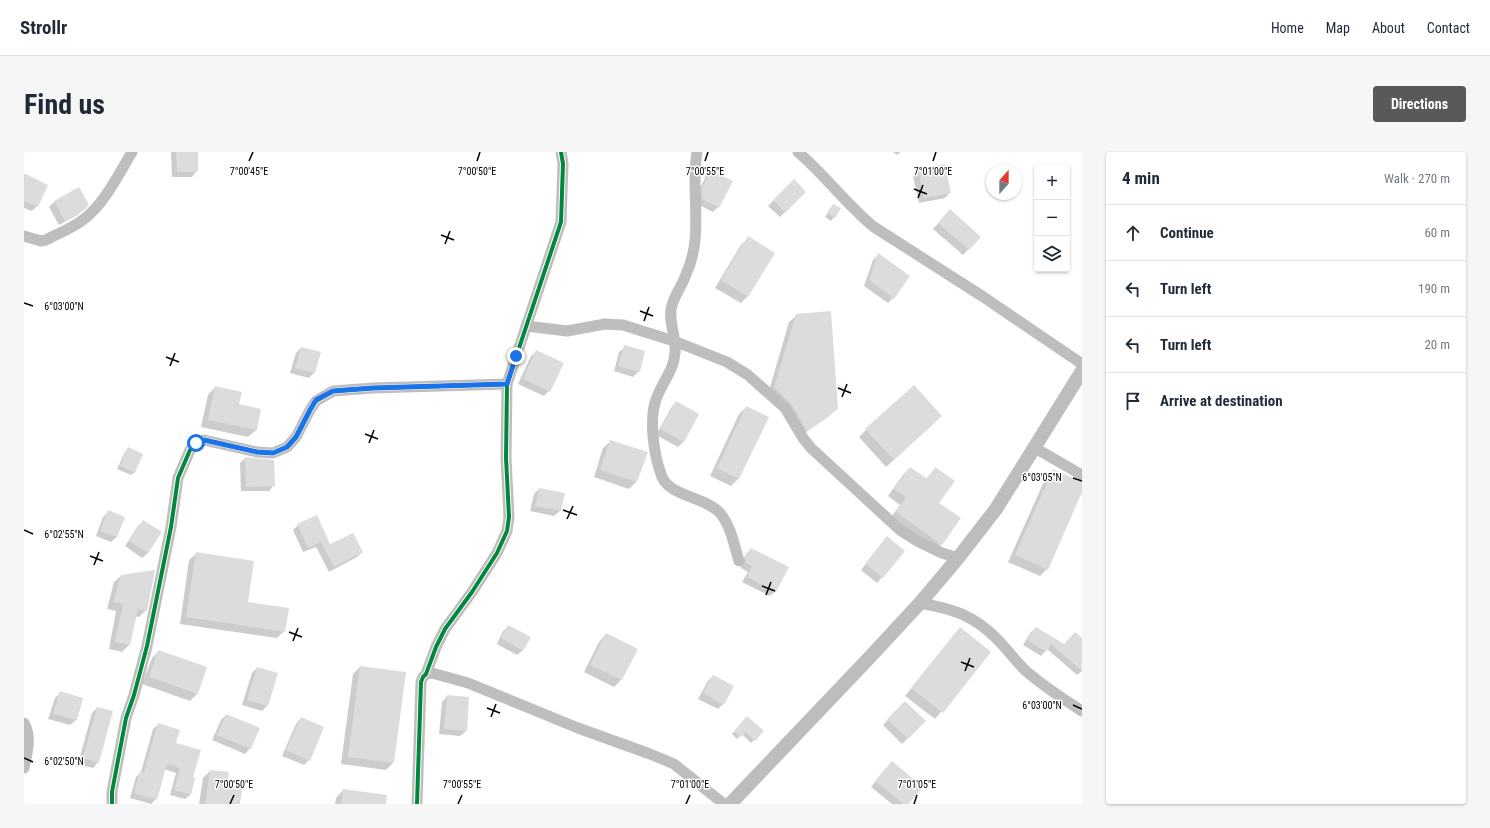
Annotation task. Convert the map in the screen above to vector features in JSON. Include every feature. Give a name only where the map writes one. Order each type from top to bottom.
[{"type":"main road","points":[[730,804],[870,657],[920,603],[958,558],[996,509],[1082,371]]},
{"type":"street","points":[[24,236],[41,241],[46,240],[83,220],[93,212],[132,152]]},
{"type":"street","points":[[417,804],[420,688],[423,677],[426,674],[436,647],[445,629],[472,592],[507,531],[509,517],[506,458],[507,384],[561,222],[563,164],[561,152]]},
{"type":"street","points":[[697,152],[694,181],[695,240],[685,277],[671,306],[675,352],[673,367],[656,399],[653,414],[653,433],[658,463],[663,479],[670,487],[707,503],[720,512],[728,526],[739,561]]},
{"type":"street","points":[[798,152],[813,165],[858,214],[874,227],[982,296],[1082,364]]},
{"type":"street","points":[[526,326],[567,331],[605,324],[623,325],[674,340],[727,362],[748,375],[785,408],[803,438],[811,448],[894,525],[918,542],[942,553],[958,558]]},
{"type":"street","points":[[112,804],[112,792],[126,718],[134,695],[147,646],[171,527],[178,478],[190,450],[196,443],[204,440],[257,452],[273,453],[287,447],[296,437],[316,400],[333,391],[373,388],[507,384]]},
{"type":"street","points":[[1035,448],[1082,474]]},
{"type":"street","points":[[920,603],[945,607],[962,613],[979,623],[998,640],[1027,671],[1082,711]]},
{"type":"street","points":[[426,674],[432,674],[468,683],[578,728],[674,764],[724,804]]},
{"type":"street","points":[[24,723],[28,731],[24,768]]},
{"type":"building","points":[[176,152],[198,152],[198,172],[177,172]]},
{"type":"building","points":[[945,164],[951,193],[924,198],[918,169]]},
{"type":"building","points":[[711,170],[733,181],[719,208],[702,199],[702,188]]},
{"type":"building","points":[[26,174],[48,185],[38,207],[24,201],[24,178]]},
{"type":"building","points":[[794,179],[806,192],[785,213],[773,200]]},
{"type":"building","points":[[79,187],[89,205],[84,210],[65,221],[54,201]]},
{"type":"building","points":[[833,204],[841,208],[835,218],[827,213]]},
{"type":"building","points":[[950,209],[981,237],[969,250],[938,223]]},
{"type":"building","points":[[748,236],[775,253],[748,297],[721,280]]},
{"type":"building","points":[[878,253],[910,276],[894,299],[869,280]]},
{"type":"building","points":[[831,311],[838,409],[807,431],[791,404],[774,387],[796,314]]},
{"type":"building","points":[[624,345],[645,351],[640,372],[618,366]]},
{"type":"building","points":[[301,347],[321,352],[315,373],[295,368]]},
{"type":"building","points":[[536,350],[564,363],[550,392],[523,379]]},
{"type":"building","points":[[914,385],[942,416],[894,460],[865,429]]},
{"type":"building","points":[[215,386],[242,392],[239,404],[261,409],[257,430],[208,420]]},
{"type":"building","points":[[676,401],[699,414],[684,442],[660,429]]},
{"type":"building","points":[[746,406],[769,417],[739,479],[717,468]]},
{"type":"building","points":[[610,440],[648,452],[637,482],[600,470]]},
{"type":"building","points":[[128,447],[143,454],[135,473],[120,466]]},
{"type":"building","points":[[245,457],[274,460],[275,486],[246,487]]},
{"type":"building","points":[[910,467],[927,479],[935,467],[955,481],[939,503],[961,518],[942,545],[896,512],[906,497],[894,489]]},
{"type":"building","points":[[1053,469],[1082,482],[1082,492],[1048,570],[1015,555]]},
{"type":"building","points":[[539,488],[565,493],[561,511],[535,506]]},
{"type":"building","points":[[108,510],[125,517],[117,537],[100,531]]},
{"type":"building","points":[[317,515],[330,544],[353,533],[363,552],[334,567],[321,542],[308,548],[297,524]]},
{"type":"building","points":[[143,520],[162,532],[148,553],[129,541]]},
{"type":"building","points":[[887,536],[905,551],[883,578],[865,564]]},
{"type":"building","points":[[751,548],[789,567],[776,592],[747,577],[752,566],[746,563],[745,558]]},
{"type":"building","points":[[196,552],[254,561],[248,602],[289,608],[285,632],[186,617]]},
{"type":"building","points":[[155,570],[147,611],[138,609],[130,645],[115,642],[123,604],[113,602],[121,575]]},
{"type":"building","points":[[508,625],[531,637],[523,651],[501,638]]},
{"type":"building","points":[[960,627],[991,652],[943,713],[911,688]]},
{"type":"building","points":[[1036,627],[1064,644],[1075,632],[1082,638],[1082,671],[1051,644],[1046,652],[1027,640]]},
{"type":"building","points":[[606,633],[638,649],[622,680],[590,665]]},
{"type":"building","points":[[158,650],[207,667],[198,694],[149,677]]},
{"type":"building","points":[[360,666],[406,672],[394,763],[348,757]]},
{"type":"building","points":[[257,667],[278,673],[268,706],[247,700]]},
{"type":"building","points":[[713,675],[734,686],[724,705],[703,693]]},
{"type":"building","points":[[60,691],[83,698],[77,720],[53,714]]},
{"type":"building","points":[[447,695],[469,697],[467,731],[444,729]]},
{"type":"building","points":[[905,701],[926,721],[908,739],[887,719]]},
{"type":"building","points":[[97,707],[113,711],[99,763],[83,758]]},
{"type":"building","points":[[226,714],[260,728],[251,749],[217,735]]},
{"type":"building","points":[[747,716],[764,731],[755,741],[746,732],[741,737],[734,731]]},
{"type":"building","points":[[301,717],[324,727],[310,761],[286,750]]},
{"type":"building","points":[[158,723],[180,730],[176,743],[201,750],[193,777],[195,778],[191,795],[174,790],[180,768],[167,764],[157,800],[134,793],[140,771],[144,772]]},
{"type":"building","points":[[892,761],[923,787],[909,804],[904,804],[875,781]]},
{"type":"building","points":[[210,770],[229,772],[227,787],[242,789],[240,804],[205,804]]},
{"type":"building","points":[[343,789],[387,795],[386,804],[341,804]]},
{"type":"cycle path","points":[[417,804],[421,682],[426,674],[436,647],[445,629],[472,592],[497,553],[507,531],[509,517],[506,458],[507,384],[561,222],[563,164],[561,152]]},
{"type":"cycle path","points":[[112,804],[112,792],[126,718],[134,695],[147,646],[171,527],[178,478],[190,450],[196,443],[204,440],[257,452],[273,453],[287,447],[296,437],[316,401],[333,391],[373,388],[507,384]]},
{"type":"route","points":[[196,443],[204,440],[257,452],[273,453],[287,447],[296,437],[316,400],[333,391],[373,388],[507,384],[516,356]]}]
